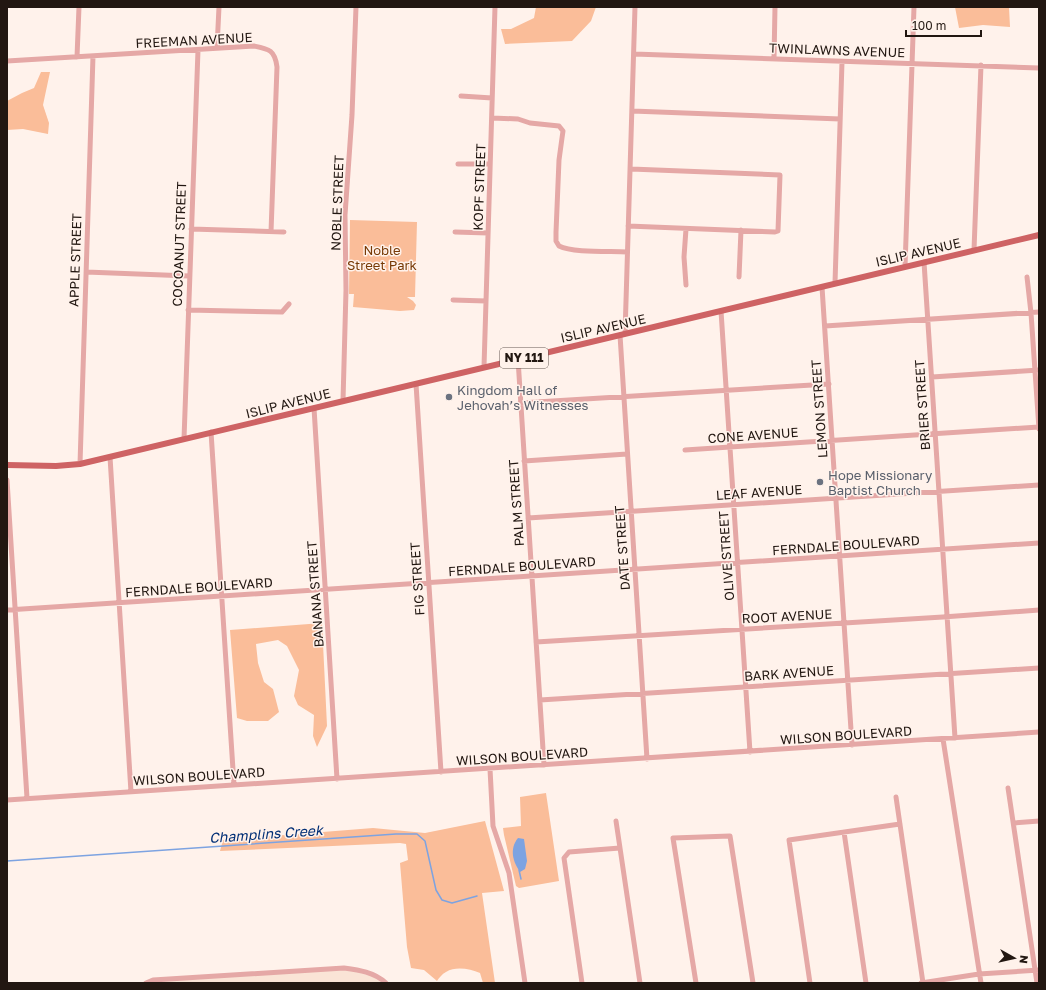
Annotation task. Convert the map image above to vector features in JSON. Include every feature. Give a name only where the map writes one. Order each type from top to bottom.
[{"type":"main road","name":"ISLIP AVENUE","points":[[7,465],[56,466],[80,464],[1039,234]]},
{"type":"street","points":[[77,57],[79,7]]},
{"type":"street","points":[[217,48],[219,7]]},
{"type":"street","name":"NOBLE STREET","points":[[343,401],[346,290],[345,215],[352,114],[356,7]]},
{"type":"street","name":"KOPF STREET","points":[[484,367],[495,7]]},
{"type":"street","name":"DATE STREET","points":[[635,7],[627,252],[622,335],[627,454],[647,759]]},
{"type":"street","points":[[774,59],[776,7]]},
{"type":"street","points":[[904,267],[914,7]]},
{"type":"street","name":"FREEMAN AVENUE","points":[[7,61],[254,46],[265,48],[272,52],[276,59],[276,90],[271,232]]},
{"type":"street","name":"COCOANUT STREET","points":[[184,439],[198,50]]},
{"type":"street","name":"TWINLAWNS AVENUE","points":[[634,54],[1039,68]]},
{"type":"street","name":"APPLE STREET","points":[[80,464],[93,56]]},
{"type":"street","points":[[835,283],[842,62]]},
{"type":"street","points":[[974,250],[981,65]]},
{"type":"street","points":[[461,96],[492,98]]},
{"type":"street","points":[[632,111],[840,119]]},
{"type":"street","points":[[492,118],[518,119],[530,123],[559,126],[563,131],[559,160],[556,225],[556,241],[558,246],[564,249],[574,250],[627,252]]},
{"type":"street","points":[[458,164],[490,164]]},
{"type":"street","points":[[628,226],[778,231],[780,175],[764,173],[630,169]]},
{"type":"street","points":[[191,229],[284,232]]},
{"type":"street","points":[[686,229],[684,257],[686,285]]},
{"type":"street","points":[[739,277],[741,230]]},
{"type":"street","points":[[455,232],[488,233]]},
{"type":"street","name":"BRIER STREET","points":[[924,262],[955,738]]},
{"type":"street","points":[[86,272],[189,276]]},
{"type":"street","points":[[1027,276],[1037,370],[1039,428]]},
{"type":"street","name":"LEMON STREET","points":[[822,287],[852,745]]},
{"type":"street","points":[[453,300],[486,300]]},
{"type":"street","points":[[188,310],[282,312],[289,304]]},
{"type":"street","name":"OLIVE STREET","points":[[721,311],[750,752]]},
{"type":"street","points":[[825,326],[1039,312]]},
{"type":"street","name":"PALM STREET","points":[[518,359],[544,765]]},
{"type":"street","points":[[932,377],[1037,370]]},
{"type":"street","name":"FIG STREET","points":[[416,384],[441,772]]},
{"type":"street","points":[[520,403],[829,384]]},
{"type":"street","name":"BANANA STREET","points":[[314,408],[337,779]]},
{"type":"street","name":"CONE AVENUE","points":[[684,450],[1039,428]]},
{"type":"street","points":[[211,432],[234,785]]},
{"type":"street","points":[[524,460],[627,454]]},
{"type":"street","points":[[110,457],[131,792]]},
{"type":"street","points":[[7,480],[28,798]]},
{"type":"street","name":"LEAF AVENUE","points":[[528,518],[1039,485]]},
{"type":"street","name":"FERNDALE BOULEVARD","points":[[7,610],[1039,543]]},
{"type":"street","name":"ROOT AVENUE","points":[[536,642],[1039,610]]},
{"type":"street","name":"BARK AVENUE","points":[[540,700],[1039,668]]},
{"type":"street","name":"WILSON BOULEVARD","points":[[7,800],[1039,732]]},
{"type":"street","points":[[943,739],[981,983]]},
{"type":"street","points":[[490,769],[493,826],[509,873],[525,983]]},
{"type":"street","points":[[1008,788],[1037,970],[1037,983]]},
{"type":"street","points":[[896,797],[922,983],[979,974],[1037,970]]},
{"type":"street","points":[[616,821],[640,983]]},
{"type":"street","points":[[1014,823],[1039,821]]},
{"type":"street","points":[[810,983],[789,840],[900,824]]},
{"type":"street","points":[[844,832],[866,983]]},
{"type":"street","points":[[696,983],[673,838],[730,836],[753,983]]},
{"type":"street","points":[[582,983],[564,858],[569,852],[620,848]]},
{"type":"street","points":[[146,983],[153,980],[344,968],[357,969],[380,978],[386,983]]},
{"type":"shaded area","points":[[357,969],[386,983],[146,983],[153,980]]},
{"type":"green space","points":[[536,7],[596,7],[591,21],[572,41],[505,44],[501,29],[511,29],[534,18]]},
{"type":"green space","points":[[955,7],[1009,7],[1010,27],[983,25],[959,28]]},
{"type":"green space","points":[[41,72],[50,72],[43,105],[49,123],[48,134],[23,129],[7,130],[7,101],[34,88]]},
{"type":"green space","name":"Noble Street Park","points":[[350,220],[417,222],[415,297],[407,297],[416,305],[414,310],[400,311],[353,307],[354,294],[349,294]]},
{"type":"green space","points":[[322,623],[327,726],[317,747],[313,736],[314,715],[298,705],[294,696],[299,670],[287,646],[278,640],[256,644],[258,663],[264,682],[273,689],[279,712],[268,721],[247,721],[237,718],[230,630]]},
{"type":"green space","points":[[546,793],[559,881],[519,888],[516,886],[503,828],[521,826],[520,797]]},
{"type":"green space","points":[[485,821],[504,891],[482,893],[495,983],[483,983],[480,973],[467,969],[450,970],[443,974],[437,981],[424,970],[411,968],[407,947],[400,863],[408,860],[406,844],[400,843],[220,851],[223,840],[373,828],[425,833]]},
{"type":"water","points":[[518,838],[524,839],[527,861],[525,869],[520,872],[515,864],[513,855],[515,842]]},
{"type":"waterway","name":"Champlins Creek","points":[[7,861],[396,834],[417,834],[425,841],[436,890],[442,900],[452,903],[477,896]]},
{"type":"waterway","points":[[519,870],[521,879]]},
{"type":"place","name":"Kingdom Hall of Jehovah’s Witnesses","points":[[449,397]]},
{"type":"place","name":"Hope Missionary Baptist Church","points":[[820,482]]}]
